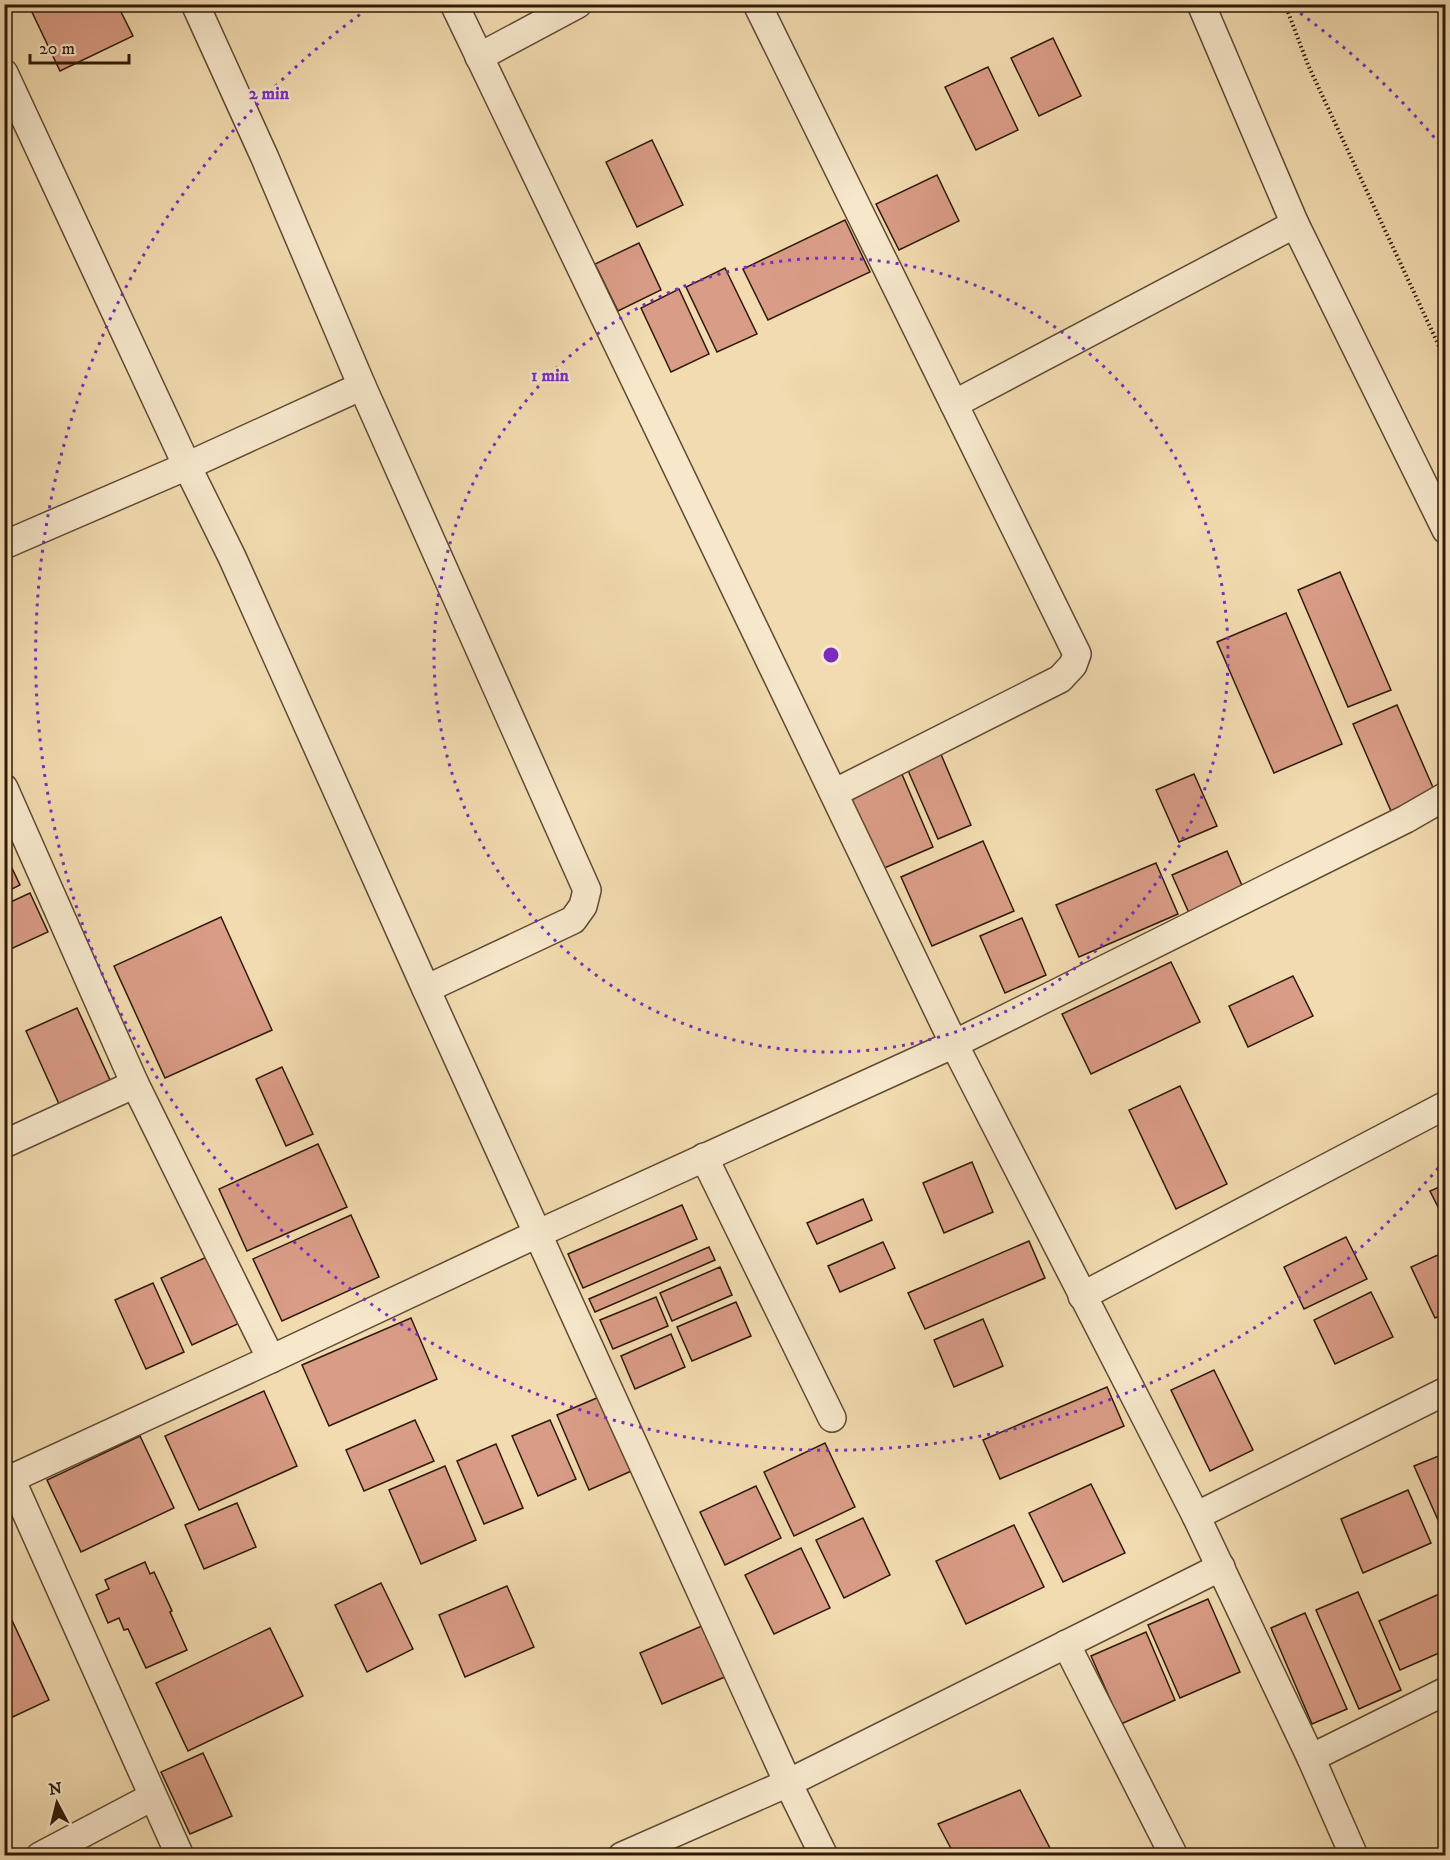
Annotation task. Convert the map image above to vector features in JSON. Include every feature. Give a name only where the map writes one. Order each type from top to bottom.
[{"type":"street","points":[[195,4],[265,158],[362,386],[587,890],[583,906],[573,920],[426,989]]},
{"type":"street","points":[[454,4],[954,1044],[1197,1516],[1311,1758],[1354,1856]]},
{"type":"street","points":[[479,57],[578,4]]},
{"type":"street","points":[[758,4],[1077,654],[1073,665],[1060,679],[834,793]]},
{"type":"street","points":[[1202,4],[1295,224],[1446,530]]},
{"type":"street","points":[[4,73],[232,557],[537,1234],[788,1783],[824,1856]]},
{"type":"street","points":[[954,404],[1295,224]]},
{"type":"street","points":[[4,545],[188,466],[362,386]]},
{"type":"street","points":[[4,788],[135,1084],[271,1359]]},
{"type":"street","points":[[180,1856],[8,1481],[537,1234],[954,1044],[1406,819],[1446,796]]},
{"type":"street","points":[[4,1144],[135,1084]]},
{"type":"street","points":[[1082,1296],[1446,1105]]},
{"type":"street","points":[[704,1157],[832,1418]]},
{"type":"street","points":[[1197,1516],[1446,1392]]},
{"type":"street","points":[[622,1856],[788,1783],[1221,1567]]},
{"type":"street","points":[[1066,1644],[1174,1856]]},
{"type":"street","points":[[1311,1758],[1446,1691]]},
{"type":"street","points":[[40,1856],[152,1797]]},
{"type":"path","points":[[1285,4],[1308,65],[1446,361]]},
{"type":"building","points":[[43,4],[117,4],[133,36],[60,71],[31,10]]},
{"type":"building","points":[[1053,38],[1081,96],[1039,116],[1011,58]]},
{"type":"building","points":[[988,67],[1018,130],[976,150],[945,87]]},
{"type":"building","points":[[652,140],[683,205],[637,227],[606,162]]},
{"type":"building","points":[[937,175],[959,221],[899,250],[876,204]]},
{"type":"building","points":[[845,220],[870,272],[768,320],[743,269]]},
{"type":"building","points":[[639,243],[661,290],[618,311],[595,264]]},
{"type":"building","points":[[725,268],[757,334],[717,352],[686,287]]},
{"type":"building","points":[[679,289],[709,354],[671,372],[641,308]]},
{"type":"building","points":[[1340,572],[1391,690],[1348,707],[1298,590]]},
{"type":"building","points":[[1286,613],[1342,744],[1274,773],[1217,642]]},
{"type":"building","points":[[1397,705],[1435,792],[1391,811],[1353,724]]},
{"type":"building","points":[[940,752],[971,825],[938,839],[906,766]]},
{"type":"building","points":[[901,772],[933,847],[882,869],[849,794]]},
{"type":"building","points":[[1194,774],[1217,826],[1179,842],[1156,790]]},
{"type":"building","points":[[983,841],[1014,911],[932,946],[901,877]]},
{"type":"building","points":[[1227,851],[1244,890],[1189,913],[1172,875]]},
{"type":"building","points":[[9,862],[20,885],[4,893],[4,865]]},
{"type":"building","points":[[1156,863],[1178,914],[1079,957],[1056,905]]},
{"type":"building","points":[[30,893],[48,932],[4,952],[4,905]]},
{"type":"building","points":[[221,917],[272,1030],[165,1078],[114,966]]},
{"type":"building","points":[[1022,918],[1046,975],[1005,993],[980,936]]},
{"type":"building","points":[[1171,962],[1200,1022],[1091,1074],[1062,1014]]},
{"type":"building","points":[[1293,976],[1313,1016],[1248,1047],[1229,1006]]},
{"type":"building","points":[[77,1008],[110,1080],[59,1104],[26,1031]]},
{"type":"building","points":[[282,1067],[313,1134],[286,1146],[256,1079]]},
{"type":"building","points":[[1180,1086],[1227,1184],[1176,1209],[1129,1110]]},
{"type":"building","points":[[318,1144],[347,1207],[247,1251],[219,1189]]},
{"type":"building","points":[[972,1162],[993,1212],[944,1233],[923,1183]]},
{"type":"building","points":[[1446,1184],[1446,1223],[1430,1191]]},
{"type":"building","points":[[863,1199],[872,1220],[817,1244],[807,1223]]},
{"type":"building","points":[[682,1205],[697,1239],[583,1288],[568,1254]]},
{"type":"building","points":[[351,1215],[379,1277],[282,1321],[253,1259]]},
{"type":"building","points":[[1346,1237],[1367,1279],[1304,1309],[1284,1267]]},
{"type":"building","points":[[1029,1241],[1045,1278],[925,1329],[908,1293]]},
{"type":"building","points":[[883,1242],[895,1268],[840,1292],[828,1266]]},
{"type":"building","points":[[709,1247],[715,1260],[595,1312],[589,1299]]},
{"type":"building","points":[[1440,1254],[1446,1265],[1446,1313],[1435,1318],[1411,1267]]},
{"type":"building","points":[[211,1255],[242,1322],[192,1345],[161,1278]]},
{"type":"building","points":[[720,1267],[732,1295],[672,1321],[660,1293]]},
{"type":"building","points":[[153,1283],[184,1352],[146,1369],[115,1300]]},
{"type":"building","points":[[1371,1292],[1393,1337],[1335,1364],[1314,1320]]},
{"type":"building","points":[[656,1297],[668,1326],[613,1349],[600,1320]]},
{"type":"building","points":[[736,1302],[751,1336],[692,1361],[677,1327]]},
{"type":"building","points":[[411,1318],[437,1379],[329,1426],[302,1365]]},
{"type":"building","points":[[983,1319],[1003,1366],[954,1387],[934,1340]]},
{"type":"building","points":[[671,1334],[685,1367],[635,1389],[621,1356]]},
{"type":"building","points":[[1214,1370],[1253,1450],[1210,1471],[1171,1390]]},
{"type":"building","points":[[1107,1387],[1124,1426],[1000,1479],[983,1440]]},
{"type":"building","points":[[264,1391],[297,1466],[199,1510],[165,1436]]},
{"type":"building","points":[[606,1394],[638,1468],[589,1490],[557,1415]]},
{"type":"building","points":[[415,1420],[434,1461],[364,1491],[346,1450]]},
{"type":"building","points":[[550,1420],[576,1479],[538,1496],[512,1436]]},
{"type":"building","points":[[140,1436],[174,1508],[81,1552],[47,1480]]},
{"type":"building","points":[[825,1443],[855,1507],[794,1536],[764,1472]]},
{"type":"building","points":[[496,1444],[523,1508],[484,1524],[457,1461]]},
{"type":"building","points":[[1446,1453],[1446,1528],[1442,1529],[1414,1466]]},
{"type":"building","points":[[445,1466],[476,1540],[421,1564],[389,1490]]},
{"type":"building","points":[[1091,1484],[1125,1553],[1063,1582],[1029,1513]]},
{"type":"building","points":[[756,1486],[781,1538],[725,1565],[700,1512]]},
{"type":"building","points":[[1408,1490],[1431,1543],[1363,1573],[1341,1519]]},
{"type":"building","points":[[237,1503],[256,1547],[204,1569],[185,1525]]},
{"type":"building","points":[[863,1518],[890,1575],[844,1598],[816,1540]]},
{"type":"building","points":[[1014,1525],[1044,1587],[966,1624],[936,1561]]},
{"type":"building","points":[[801,1548],[830,1608],[774,1634],[745,1575]]},
{"type":"building","points":[[145,1562],[150,1574],[154,1572],[187,1650],[146,1668],[128,1629],[124,1630],[119,1618],[108,1623],[96,1595],[109,1589],[105,1580]]},
{"type":"building","points":[[381,1583],[413,1649],[367,1672],[335,1605]]},
{"type":"building","points":[[507,1586],[534,1647],[465,1677],[439,1615]]},
{"type":"building","points":[[1446,1591],[1446,1650],[1400,1670],[1379,1621]]},
{"type":"building","points":[[1358,1592],[1401,1690],[1359,1709],[1316,1610]]},
{"type":"building","points":[[1208,1599],[1240,1672],[1180,1698],[1148,1625]]},
{"type":"building","points":[[1305,1613],[1347,1709],[1312,1724],[1271,1628]]},
{"type":"building","points":[[10,1616],[49,1700],[4,1721],[4,1618]]},
{"type":"building","points":[[704,1625],[727,1676],[662,1704],[640,1653]]},
{"type":"building","points":[[270,1628],[303,1696],[188,1751],[156,1683]]},
{"type":"building","points":[[1146,1632],[1175,1700],[1121,1724],[1091,1656]]},
{"type":"building","points":[[203,1753],[232,1816],[190,1834],[161,1772]]},
{"type":"building","points":[[1020,1790],[1054,1856],[955,1856],[938,1824]]}]
